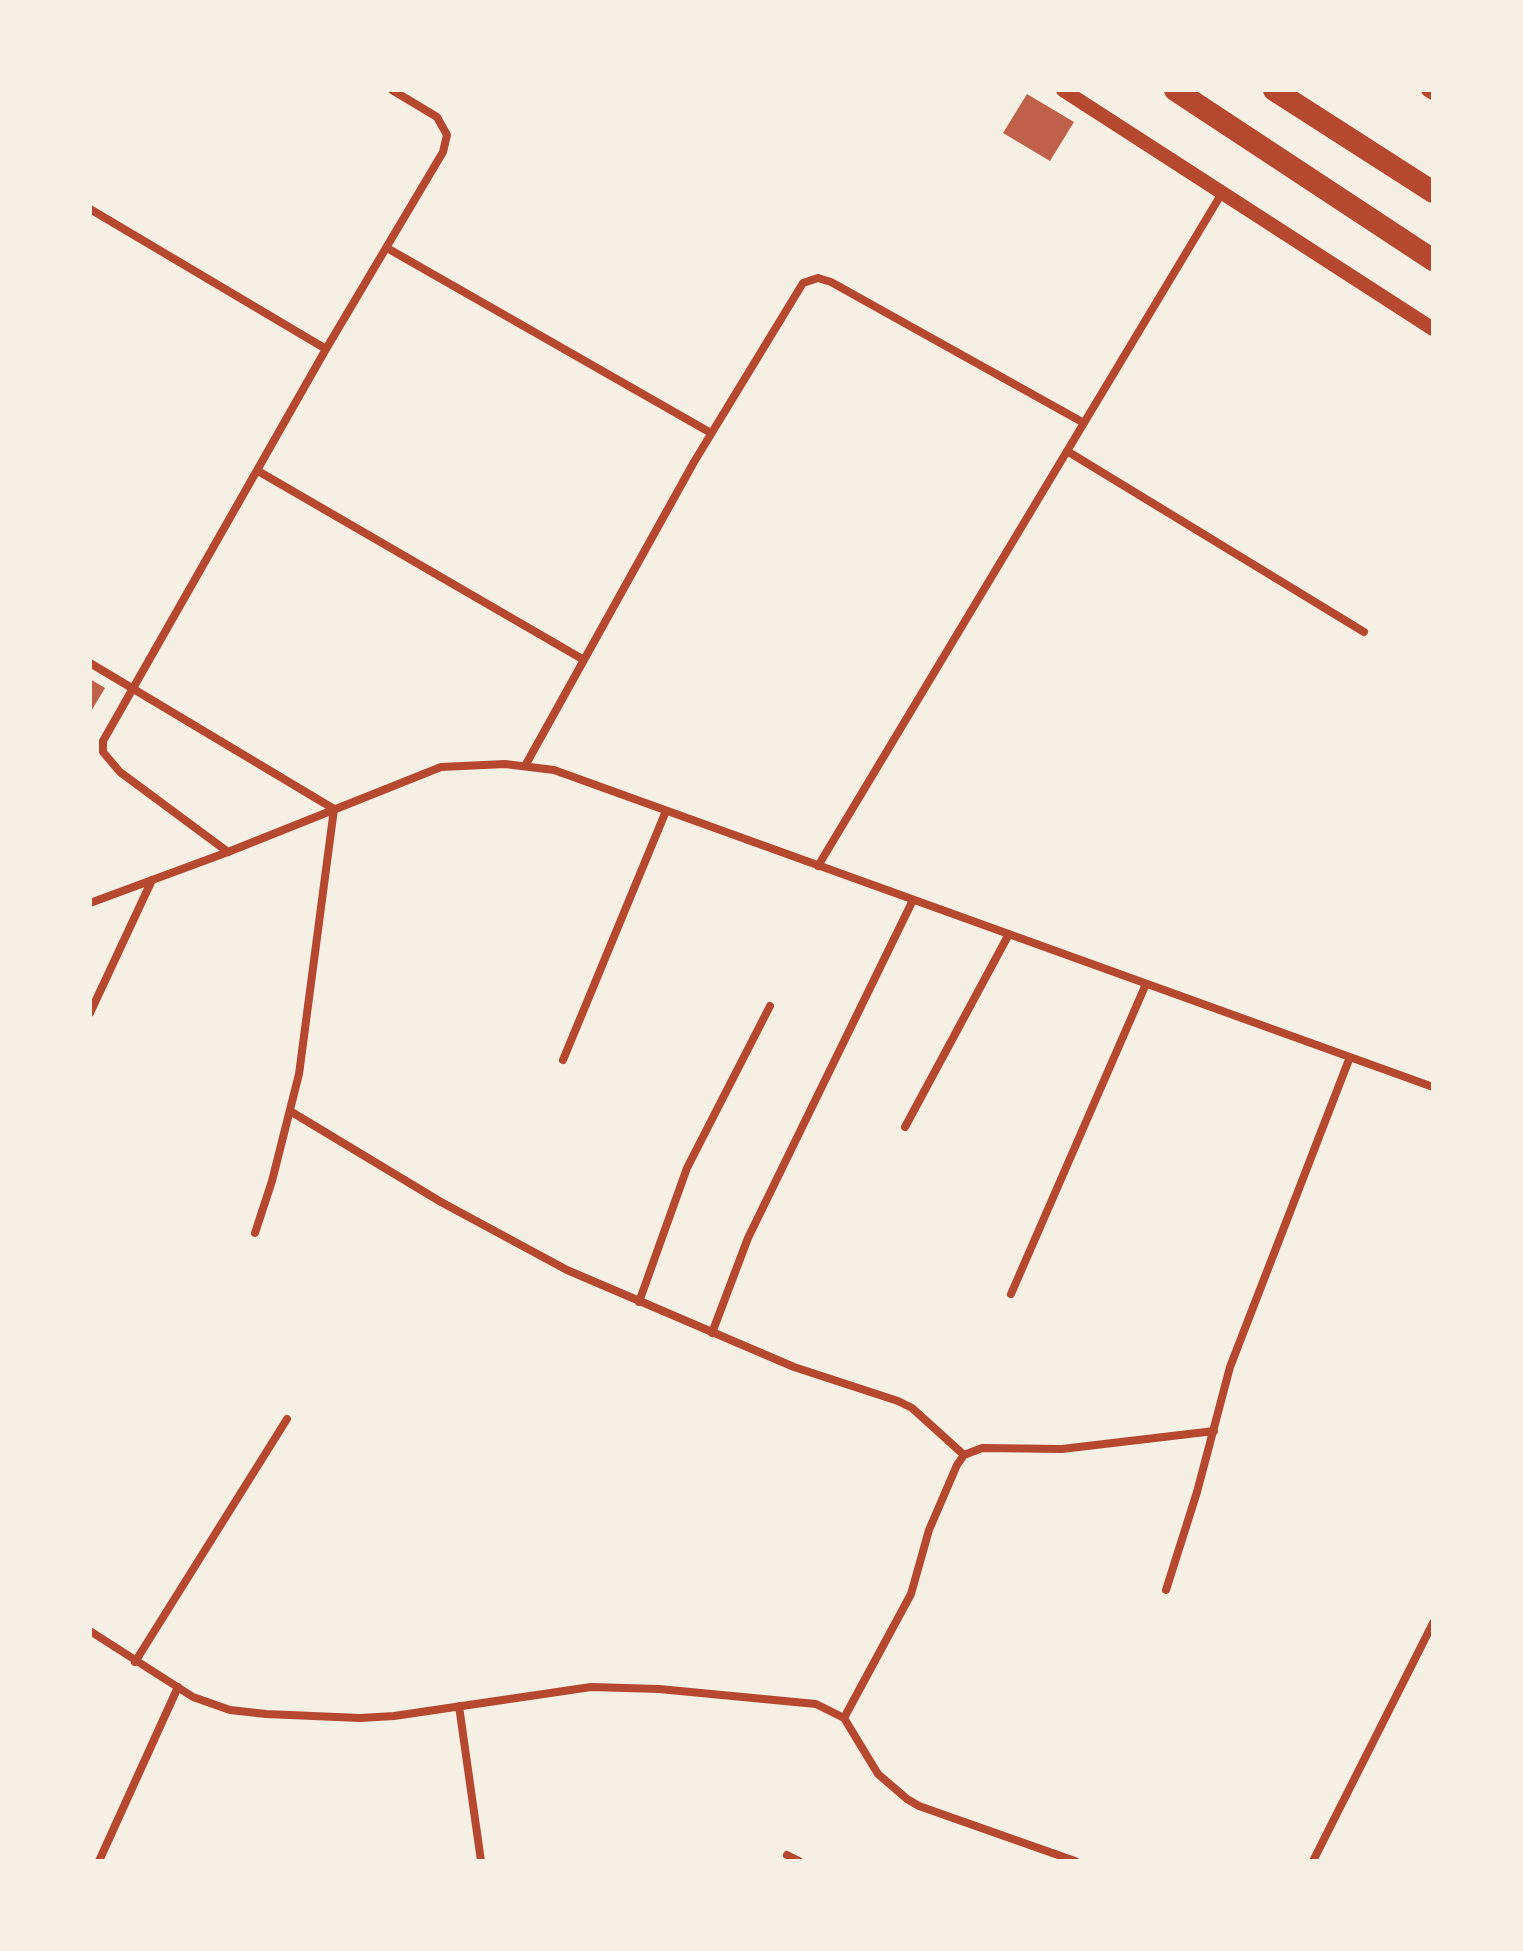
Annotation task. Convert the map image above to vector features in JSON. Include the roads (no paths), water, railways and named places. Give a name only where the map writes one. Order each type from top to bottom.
[{"type":"highway","points":[[1175,90],[1433,260]]},
{"type":"highway","points":[[1274,90],[1433,192]]},
{"type":"street","points":[[228,852],[109,762],[103,752],[103,741],[446,144],[447,135],[437,117],[392,90]]},
{"type":"street","points":[[1063,90],[1433,329]]},
{"type":"street","points":[[1428,90],[1433,93]]},
{"type":"street","points":[[818,866],[1222,193]]},
{"type":"street","points":[[90,209],[326,349]]},
{"type":"street","points":[[387,248],[711,433]]},
{"type":"street","points":[[525,766],[711,433],[803,283],[818,278],[831,282],[1084,423]]},
{"type":"street","points":[[1067,451],[1364,632]]},
{"type":"street","points":[[258,471],[584,660]]},
{"type":"street","points":[[90,663],[334,809]]},
{"type":"street","points":[[90,903],[441,767],[525,766],[554,770],[1433,1087]]},
{"type":"street","points":[[255,1233],[299,1074],[334,809]]},
{"type":"street","points":[[563,1060],[666,811]]},
{"type":"street","points":[[90,1013],[152,880]]},
{"type":"street","points":[[712,1333],[748,1238],[913,900]]},
{"type":"street","points":[[905,1127],[1009,934]]},
{"type":"street","points":[[1011,1294],[1146,984]]},
{"type":"street","points":[[639,1302],[687,1168],[770,1006]]},
{"type":"street","points":[[1166,1590],[1240,1340],[1350,1057]]},
{"type":"street","points":[[290,1111],[441,1202],[567,1270],[794,1367],[912,1408],[964,1455]]},
{"type":"street","points":[[135,1662],[287,1419]]},
{"type":"street","points":[[844,1718],[911,1594],[929,1530],[964,1455],[982,1448],[1062,1449],[1214,1431]]},
{"type":"street","points":[[1313,1861],[1433,1623]]},
{"type":"street","points":[[90,1631],[135,1662],[211,1705],[266,1714],[360,1718],[394,1716],[591,1687],[652,1688],[799,1701],[831,1710],[844,1718],[878,1774],[919,1806],[1075,1861]]},
{"type":"street","points":[[99,1861],[178,1687]]},
{"type":"street","points":[[459,1706],[481,1861]]},
{"type":"street","points":[[787,1855],[799,1861]]}]
